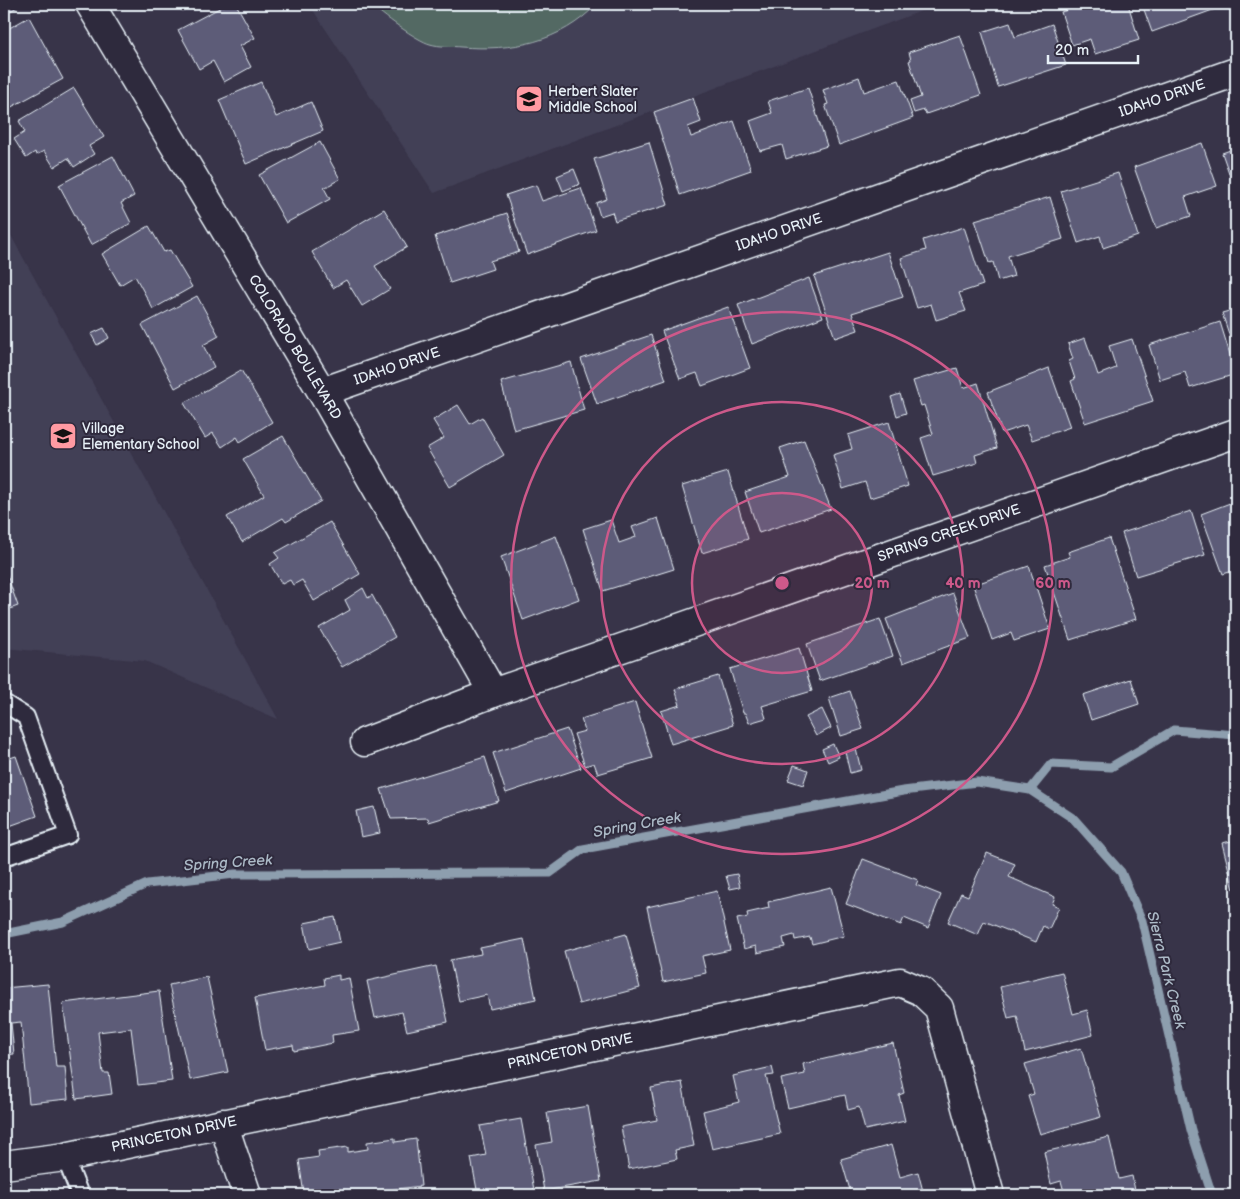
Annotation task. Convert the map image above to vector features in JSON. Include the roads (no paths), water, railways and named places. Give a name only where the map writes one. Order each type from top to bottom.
[{"type":"street","name":"COLORADO BOULEVARD","points":[[90,4],[322,392],[493,693]]},
{"type":"street","name":"IDAHO DRIVE","points":[[322,392],[1236,72]]},
{"type":"street","name":"SPRING CREEK DRIVE","points":[[365,742],[493,693],[1236,432]]},
{"type":"street","name":"PRINCETON DRIVE","points":[[4,1165],[65,1157],[900,982],[922,991],[939,1008],[990,1195]]},
{"type":"street","points":[[223,1123],[247,1195]]},
{"type":"lane","points":[[4,703],[26,716],[68,834],[4,857]]},
{"type":"lane","points":[[65,1157],[80,1195]]},
{"type":"waterway","name":"Spring Creek","points":[[1030,790],[1051,764],[1111,767],[1174,730],[1236,735]]},
{"type":"waterway","name":"Spring Creek","points":[[4,934],[63,922],[147,884],[235,874],[550,873],[583,849],[903,791],[977,782],[1030,790],[1074,819],[1121,872],[1142,921],[1191,1130],[1212,1195]]},
{"type":"place","name":"Herbert Slater Middle School","points":[[529,99]]},
{"type":"place","name":"Village Elementary School","points":[[63,436]]},
{"type":"water label","name":"Sierra Park Creek","points":[[1166,970]]}]
